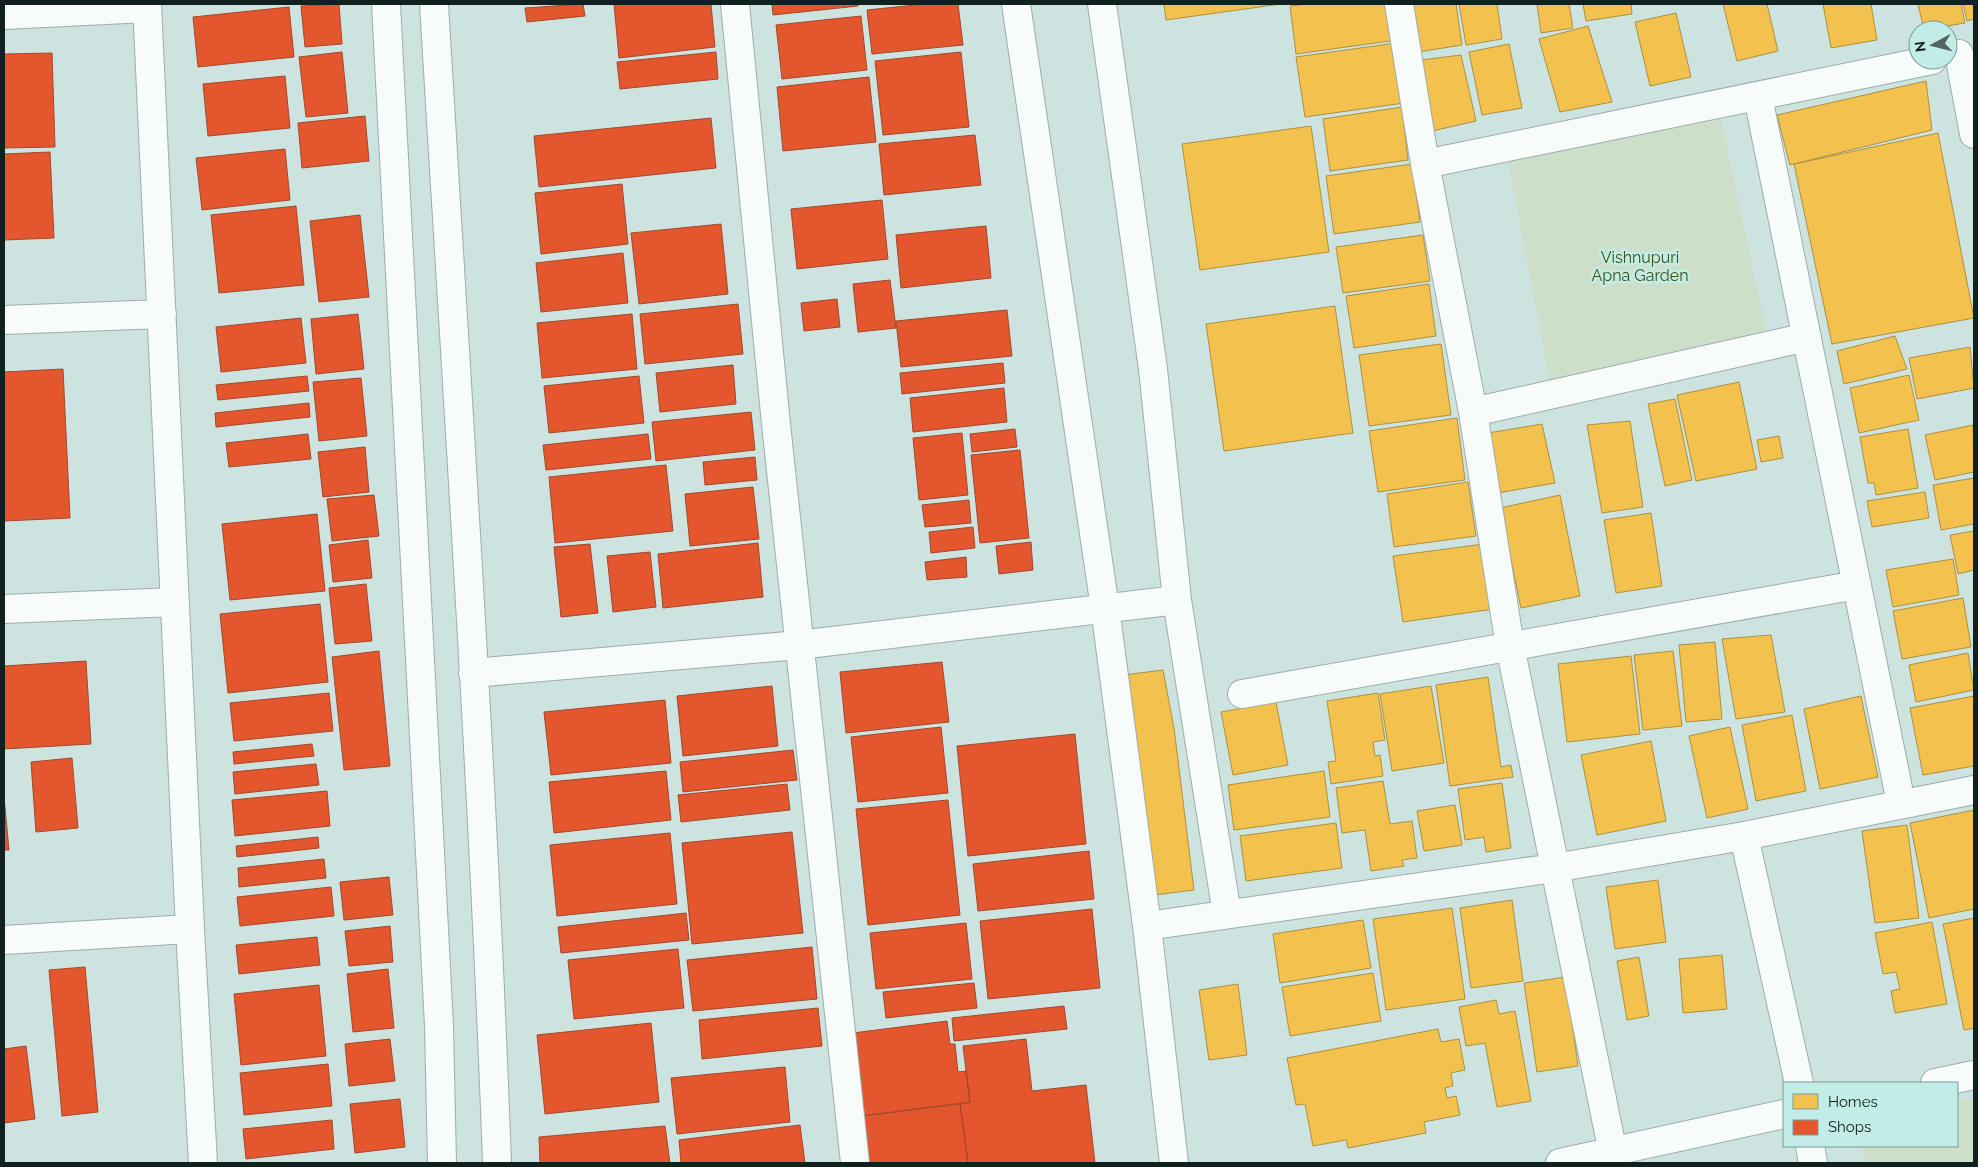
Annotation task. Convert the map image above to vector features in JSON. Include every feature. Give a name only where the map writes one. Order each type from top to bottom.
[{"type":"street","points":[[386,4],[439,1026],[442,1163]]},
{"type":"street","points":[[434,4],[474,674],[497,1163]]},
{"type":"street","points":[[735,4],[799,645],[855,1163]]},
{"type":"street","points":[[1016,4],[1105,608],[1147,926],[1174,1163]]},
{"type":"street","points":[[1102,4],[1153,370],[1177,600],[1227,914]]},
{"type":"street","points":[[1399,4],[1425,164],[1473,412],[1510,646],[1614,1157]]},
{"type":"street","points":[[4,15],[147,6],[190,929],[203,1163]]},
{"type":"street","points":[[1960,54],[1974,134]]},
{"type":"street","points":[[1425,164],[1908,65]]},
{"type":"street","points":[[1758,97],[1901,803]]},
{"type":"street","points":[[4,320],[162,314]]},
{"type":"street","points":[[1473,412],[1806,337]]},
{"type":"street","points":[[1242,694],[1857,585]]},
{"type":"street","points":[[474,674],[799,645],[1177,600]]},
{"type":"street","points":[[4,609],[175,602]]},
{"type":"street","points":[[1147,926],[1554,868],[1744,836],[1901,803],[1974,790]]},
{"type":"street","points":[[1744,836],[1799,1082]]},
{"type":"street","points":[[4,940],[190,929]]},
{"type":"street","points":[[1941,1082],[1974,1075]]},
{"type":"street","points":[[1560,1163],[1614,1157],[1783,1114]]},
{"type":"street","points":[[1810,1147],[1813,1163]]},
{"type":"green space","name":"Vishnupuri Apna Garden","points":[[1719,111],[1772,358],[1552,393],[1506,149]]},
{"type":"green space","points":[[1974,1098],[1974,1163],[1865,1163],[1862,1147],[1958,1147],[1958,1100]]},
{"type":"building: Homes","points":[[1164,4],[1281,4],[1166,20]]},
{"type":"building: Homes","points":[[1307,4],[1392,4],[1397,40],[1296,54],[1290,6]]},
{"type":"building: Homes","points":[[1405,4],[1456,4],[1462,45],[1412,53]]},
{"type":"building: Homes","points":[[1459,4],[1497,4],[1502,39],[1466,45]]},
{"type":"building: Homes","points":[[1537,4],[1569,4],[1573,28],[1541,33]]},
{"type":"building: Homes","points":[[1583,4],[1631,4],[1632,14],[1586,21]]},
{"type":"building: Homes","points":[[1723,4],[1767,4],[1778,51],[1737,61]]},
{"type":"building: Homes","points":[[1823,4],[1871,4],[1877,40],[1831,48]]},
{"type":"building: Homes","points":[[1918,4],[1961,4],[1965,23],[1958,24],[1958,20],[1922,20]]},
{"type":"building: Homes","points":[[1963,4],[1974,4],[1974,19],[1967,21]]},
{"type":"building: Homes","points":[[1676,13],[1691,77],[1650,86],[1635,22]]},
{"type":"building: Homes","points":[[1588,26],[1612,102],[1560,112],[1539,39]]},
{"type":"building: Homes","points":[[1396,43],[1404,103],[1305,117],[1296,57]]},
{"type":"building: Homes","points":[[1509,44],[1522,108],[1482,115],[1469,52]]},
{"type":"building: Homes","points":[[1461,55],[1476,121],[1428,132],[1413,61]]},
{"type":"building: Homes","points":[[1926,81],[1932,130],[1790,165],[1777,115]]},
{"type":"building: Homes","points":[[1402,107],[1408,160],[1330,171],[1323,119]]},
{"type":"building: Homes","points":[[1311,126],[1329,252],[1200,270],[1182,144]]},
{"type":"building: Homes","points":[[1938,133],[1974,318],[1832,344],[1794,164]]},
{"type":"building: Homes","points":[[1412,164],[1420,222],[1334,234],[1326,176]]},
{"type":"building: Homes","points":[[1423,235],[1430,281],[1343,293],[1336,247]]},
{"type":"building: Homes","points":[[1429,284],[1436,336],[1354,348],[1346,296]]},
{"type":"building: Homes","points":[[1335,306],[1353,433],[1224,451],[1206,324]]},
{"type":"building: Homes","points":[[1895,336],[1907,369],[1844,384],[1837,351]]},
{"type":"building: Homes","points":[[1441,344],[1451,415],[1369,426],[1359,355]]},
{"type":"building: Homes","points":[[1970,347],[1974,388],[1917,399],[1909,358]]},
{"type":"building: Homes","points":[[1909,375],[1919,420],[1859,433],[1850,388]]},
{"type":"building: Homes","points":[[1739,382],[1757,469],[1696,481],[1677,395]]},
{"type":"building: Homes","points":[[1675,399],[1692,480],[1665,486],[1648,404]]},
{"type":"building: Homes","points":[[1457,418],[1465,480],[1378,492],[1369,431]]},
{"type":"building: Homes","points":[[1630,421],[1643,507],[1602,513],[1587,425]]},
{"type":"building: Homes","points":[[1542,424],[1555,483],[1498,493],[1488,433]]},
{"type":"building: Homes","points":[[1973,425],[1974,472],[1935,480],[1925,435]]},
{"type":"building: Homes","points":[[1908,429],[1918,488],[1876,495],[1874,483],[1868,483],[1860,437]]},
{"type":"building: Homes","points":[[1779,436],[1783,458],[1761,462],[1757,440]]},
{"type":"building: Homes","points":[[1974,478],[1974,524],[1941,530],[1933,485]]},
{"type":"building: Homes","points":[[1468,482],[1476,536],[1394,547],[1387,494]]},
{"type":"building: Homes","points":[[1925,492],[1929,518],[1872,527],[1867,501]]},
{"type":"building: Homes","points":[[1560,495],[1580,596],[1521,608],[1500,508]]},
{"type":"building: Homes","points":[[1651,513],[1662,586],[1616,593],[1604,520]]},
{"type":"building: Homes","points":[[1974,531],[1974,570],[1958,574],[1950,535]]},
{"type":"building: Homes","points":[[1484,544],[1494,609],[1403,622],[1393,556]]},
{"type":"building: Homes","points":[[1953,559],[1959,595],[1893,607],[1886,570]]},
{"type":"building: Homes","points":[[1963,598],[1971,647],[1902,659],[1893,611]]},
{"type":"building: Homes","points":[[1771,635],[1785,712],[1736,719],[1722,639]]},
{"type":"building: Homes","points":[[1715,642],[1722,719],[1686,722],[1679,645]]},
{"type":"building: Homes","points":[[1673,651],[1682,726],[1643,730],[1634,655]]},
{"type":"building: Homes","points":[[1968,653],[1974,690],[1916,702],[1909,665]]},
{"type":"building: Homes","points":[[1631,656],[1640,734],[1567,742],[1558,664]]},
{"type":"building: Homes","points":[[1163,670],[1174,728],[1194,890],[1155,895],[1124,675]]},
{"type":"building: Homes","points":[[1488,677],[1501,767],[1511,765],[1513,777],[1450,786],[1436,685]]},
{"type":"building: Homes","points":[[1431,686],[1444,763],[1392,771],[1380,694]]},
{"type":"building: Homes","points":[[1378,693],[1385,740],[1373,742],[1375,756],[1380,755],[1383,776],[1331,784],[1328,762],[1336,761],[1327,701]]},
{"type":"building: Homes","points":[[1861,696],[1878,777],[1820,789],[1804,709]]},
{"type":"building: Homes","points":[[1974,696],[1974,766],[1923,775],[1910,708]]},
{"type":"building: Homes","points":[[1276,702],[1288,765],[1233,775],[1221,712]]},
{"type":"building: Homes","points":[[1792,715],[1806,791],[1756,801],[1742,725]]},
{"type":"building: Homes","points":[[1730,727],[1748,809],[1707,818],[1689,736]]},
{"type":"building: Homes","points":[[1651,741],[1666,821],[1597,835],[1581,755]]},
{"type":"building: Homes","points":[[1324,771],[1330,817],[1234,830],[1228,785]]},
{"type":"building: Homes","points":[[1383,781],[1390,824],[1412,821],[1417,858],[1402,860],[1404,866],[1371,871],[1365,830],[1342,833],[1336,788]]},
{"type":"building: Homes","points":[[1502,783],[1511,848],[1486,852],[1484,837],[1465,840],[1458,789]]},
{"type":"building: Homes","points":[[1455,805],[1462,845],[1424,851],[1417,811]]},
{"type":"building: Homes","points":[[1974,810],[1974,909],[1929,918],[1910,823]]},
{"type":"building: Homes","points":[[1336,823],[1342,868],[1246,881],[1240,836]]},
{"type":"building: Homes","points":[[1907,825],[1919,918],[1875,923],[1862,831]]},
{"type":"building: Homes","points":[[1658,880],[1666,942],[1615,949],[1606,887]]},
{"type":"building: Homes","points":[[1512,900],[1523,981],[1471,988],[1460,908]]},
{"type":"building: Homes","points":[[1452,908],[1465,999],[1386,1010],[1373,919]]},
{"type":"building: Homes","points":[[1974,918],[1974,1028],[1964,1030],[1943,924]]},
{"type":"building: Homes","points":[[1363,920],[1371,968],[1280,983],[1273,934]]},
{"type":"building: Homes","points":[[1932,922],[1947,1004],[1895,1013],[1891,991],[1900,989],[1896,972],[1883,974],[1875,933]]},
{"type":"building: Homes","points":[[1722,955],[1727,1009],[1683,1013],[1679,959]]},
{"type":"building: Homes","points":[[1639,957],[1649,1016],[1627,1020],[1617,961]]},
{"type":"building: Homes","points":[[1373,973],[1381,1021],[1290,1036],[1282,987]]},
{"type":"building: Homes","points":[[1566,977],[1578,1066],[1537,1072],[1524,983]]},
{"type":"building: Homes","points":[[1238,984],[1247,1055],[1209,1060],[1199,990]]},
{"type":"building: Homes","points":[[1496,1000],[1499,1014],[1515,1011],[1531,1101],[1497,1107],[1485,1043],[1466,1046],[1459,1007]]},
{"type":"building: Homes","points":[[1438,1029],[1441,1042],[1459,1039],[1465,1070],[1451,1073],[1453,1086],[1445,1088],[1447,1098],[1456,1096],[1460,1115],[1424,1122],[1426,1133],[1348,1148],[1346,1140],[1313,1146],[1305,1104],[1296,1105],[1287,1058]]},
{"type":"building: Shops","points":[[339,4],[342,44],[305,47],[301,6]]},
{"type":"building: Shops","points":[[583,4],[585,16],[527,22],[525,8]]},
{"type":"building: Shops","points":[[614,4],[711,4],[715,47],[619,58]]},
{"type":"building: Shops","points":[[772,4],[858,4],[858,6],[773,15]]},
{"type":"building: Shops","points":[[925,4],[958,4],[963,45],[872,54],[867,10]]},
{"type":"building: Shops","points":[[289,7],[294,57],[198,67],[193,17]]},
{"type":"building: Shops","points":[[861,16],[867,70],[782,79],[776,25]]},
{"type":"building: Shops","points":[[342,52],[348,113],[306,117],[299,57]]},
{"type":"building: Shops","points":[[716,52],[718,79],[620,89],[617,62]]},
{"type":"building: Shops","points":[[961,52],[969,127],[883,135],[875,61]]},
{"type":"building: Shops","points":[[52,53],[55,147],[4,148],[4,54]]},
{"type":"building: Shops","points":[[285,76],[290,128],[208,136],[203,84]]},
{"type":"building: Shops","points":[[869,77],[876,142],[783,151],[777,87]]},
{"type":"building: Shops","points":[[365,116],[369,161],[302,168],[298,123]]},
{"type":"building: Shops","points":[[711,118],[716,168],[539,187],[534,136]]},
{"type":"building: Shops","points":[[975,135],[981,185],[884,195],[879,144]]},
{"type":"building: Shops","points":[[285,149],[290,200],[202,210],[196,158]]},
{"type":"building: Shops","points":[[50,152],[54,238],[4,240],[4,154]]},
{"type":"building: Shops","points":[[622,184],[628,244],[541,254],[535,193]]},
{"type":"building: Shops","points":[[882,200],[888,259],[797,269],[791,209]]},
{"type":"building: Shops","points":[[296,206],[304,285],[219,293],[211,215]]},
{"type":"building: Shops","points":[[360,215],[369,297],[319,302],[310,221]]},
{"type":"building: Shops","points":[[721,224],[728,294],[639,304],[631,233]]},
{"type":"building: Shops","points":[[986,226],[991,278],[901,288],[896,235]]},
{"type":"building: Shops","points":[[623,253],[628,303],[541,312],[536,263]]},
{"type":"building: Shops","points":[[890,280],[896,328],[858,332],[853,284]]},
{"type":"building: Shops","points":[[837,299],[840,327],[804,331],[801,303]]},
{"type":"building: Shops","points":[[738,304],[743,354],[645,364],[640,314]]},
{"type":"building: Shops","points":[[1007,310],[1012,356],[901,367],[896,321]]},
{"type":"building: Shops","points":[[358,314],[364,369],[316,374],[311,319]]},
{"type":"building: Shops","points":[[632,314],[637,369],[542,378],[537,323]]},
{"type":"building: Shops","points":[[301,318],[306,363],[221,372],[216,327]]},
{"type":"building: Shops","points":[[1003,363],[1005,383],[902,394],[900,373]]},
{"type":"building: Shops","points":[[733,365],[736,404],[660,412],[656,373]]},
{"type":"building: Shops","points":[[63,369],[70,518],[4,521],[4,372]]},
{"type":"building: Shops","points":[[307,376],[309,391],[218,400],[216,385]]},
{"type":"building: Shops","points":[[639,376],[644,423],[549,433],[544,386]]},
{"type":"building: Shops","points":[[361,378],[367,436],[319,441],[313,382]]},
{"type":"building: Shops","points":[[1004,388],[1007,422],[913,432],[910,398]]},
{"type":"building: Shops","points":[[309,403],[310,417],[216,427],[215,413]]},
{"type":"building: Shops","points":[[751,412],[755,450],[656,461],[652,422]]},
{"type":"building: Shops","points":[[1015,429],[1017,447],[972,452],[970,434]]},
{"type":"building: Shops","points":[[962,433],[968,495],[919,500],[913,438]]},
{"type":"building: Shops","points":[[308,434],[311,459],[229,467],[226,443]]},
{"type":"building: Shops","points":[[648,434],[651,459],[546,470],[543,445]]},
{"type":"building: Shops","points":[[365,447],[369,492],[323,497],[318,452]]},
{"type":"building: Shops","points":[[1020,450],[1029,538],[980,543],[971,455]]},
{"type":"building: Shops","points":[[755,457],[757,480],[705,485],[703,462]]},
{"type":"building: Shops","points":[[666,465],[673,531],[555,543],[549,477]]},
{"type":"building: Shops","points":[[753,487],[759,539],[690,546],[685,494]]},
{"type":"building: Shops","points":[[374,495],[379,536],[332,541],[327,499]]},
{"type":"building: Shops","points":[[969,500],[971,523],[925,527],[922,505]]},
{"type":"building: Shops","points":[[317,514],[325,591],[230,600],[222,524]]},
{"type":"building: Shops","points":[[973,527],[975,548],[931,553],[929,532]]},
{"type":"building: Shops","points":[[368,540],[372,578],[333,582],[329,545]]},
{"type":"building: Shops","points":[[1031,542],[1033,570],[999,574],[996,546]]},
{"type":"building: Shops","points":[[758,543],[763,597],[663,608],[658,554]]},
{"type":"building: Shops","points":[[590,544],[598,613],[561,617],[554,547]]},
{"type":"building: Shops","points":[[650,552],[656,607],[613,612],[607,556]]},
{"type":"building: Shops","points":[[966,557],[967,577],[927,580],[925,562]]},
{"type":"building: Shops","points":[[366,584],[372,641],[335,644],[329,588]]},
{"type":"building: Shops","points":[[320,604],[328,682],[228,693],[220,614]]},
{"type":"building: Shops","points":[[379,651],[390,766],[344,770],[332,657]]},
{"type":"building: Shops","points":[[86,661],[91,744],[4,749],[4,666]]},
{"type":"building: Shops","points":[[942,662],[949,722],[846,733],[840,672]]},
{"type":"building: Shops","points":[[772,686],[778,746],[683,756],[677,696]]},
{"type":"building: Shops","points":[[329,693],[333,731],[234,741],[230,703]]},
{"type":"building: Shops","points":[[665,700],[671,763],[551,775],[544,712]]},
{"type":"building: Shops","points":[[941,727],[948,793],[858,802],[851,737]]},
{"type":"building: Shops","points":[[1075,734],[1086,844],[968,856],[957,746]]},
{"type":"building: Shops","points":[[312,744],[314,756],[234,764],[233,752]]},
{"type":"building: Shops","points":[[793,750],[797,780],[683,792],[680,762]]},
{"type":"building: Shops","points":[[72,758],[78,828],[36,832],[31,762]]},
{"type":"building: Shops","points":[[316,764],[319,785],[235,794],[233,772]]},
{"type":"building: Shops","points":[[666,771],[671,820],[554,833],[549,782]]},
{"type":"building: Shops","points":[[787,784],[790,810],[681,822],[678,795]]},
{"type":"building: Shops","points":[[327,791],[330,826],[235,836],[232,800]]},
{"type":"building: Shops","points":[[4,797],[9,850],[4,850]]},
{"type":"building: Shops","points":[[948,800],[960,915],[868,925],[856,809]]},
{"type":"building: Shops","points":[[792,832],[803,933],[692,944],[682,843]]},
{"type":"building: Shops","points":[[670,833],[677,904],[557,916],[550,845]]},
{"type":"building: Shops","points":[[318,837],[319,848],[237,857],[236,846]]},
{"type":"building: Shops","points":[[1089,851],[1094,899],[978,911],[973,864]]},
{"type":"building: Shops","points":[[324,859],[326,878],[239,887],[238,868]]},
{"type":"building: Shops","points":[[389,877],[393,915],[344,920],[340,882]]},
{"type":"building: Shops","points":[[331,887],[334,916],[240,926],[237,897]]},
{"type":"building: Shops","points":[[1092,909],[1100,988],[988,999],[980,921]]},
{"type":"building: Shops","points":[[686,913],[689,940],[561,953],[558,927]]},
{"type":"building: Shops","points":[[966,923],[972,979],[876,989],[870,933]]},
{"type":"building: Shops","points":[[390,926],[393,962],[349,966],[345,931]]},
{"type":"building: Shops","points":[[317,937],[320,965],[239,974],[236,945]]},
{"type":"building: Shops","points":[[812,947],[817,999],[693,1011],[687,960]]},
{"type":"building: Shops","points":[[678,949],[684,1008],[574,1019],[568,960]]},
{"type":"building: Shops","points":[[85,967],[98,1112],[62,1116],[49,970]]},
{"type":"building: Shops","points":[[388,969],[394,1028],[353,1032],[347,974]]},
{"type":"building: Shops","points":[[974,983],[977,1008],[886,1018],[883,992]]},
{"type":"building: Shops","points":[[319,985],[326,1056],[241,1065],[234,994]]},
{"type":"building: Shops","points":[[1064,1006],[1067,1029],[954,1041],[952,1018]]},
{"type":"building: Shops","points":[[818,1008],[822,1046],[702,1059],[699,1020]]},
{"type":"building: Shops","points":[[947,1021],[950,1044],[955,1044],[958,1072],[966,1071],[970,1102],[854,1117],[845,1034]]},
{"type":"building: Shops","points":[[651,1023],[659,1102],[545,1114],[537,1035]]},
{"type":"building: Shops","points":[[390,1039],[395,1081],[349,1086],[345,1044]]},
{"type":"building: Shops","points":[[1026,1039],[1032,1091],[1086,1085],[1095,1163],[968,1163],[960,1104],[970,1102],[963,1046]]},
{"type":"building: Shops","points":[[26,1046],[35,1119],[4,1123],[4,1049]]},
{"type":"building: Shops","points":[[328,1064],[332,1106],[244,1115],[240,1073]]},
{"type":"building: Shops","points":[[785,1067],[790,1122],[677,1134],[671,1078]]},
{"type":"building: Shops","points":[[400,1099],[405,1147],[355,1153],[350,1104]]},
{"type":"building: Shops","points":[[960,1104],[968,1163],[860,1163],[854,1117]]},
{"type":"building: Shops","points":[[332,1120],[334,1149],[246,1159],[243,1129]]},
{"type":"building: Shops","points":[[800,1125],[805,1163],[681,1163],[679,1140]]},
{"type":"building: Shops","points":[[665,1126],[670,1163],[540,1163],[539,1137]]}]
